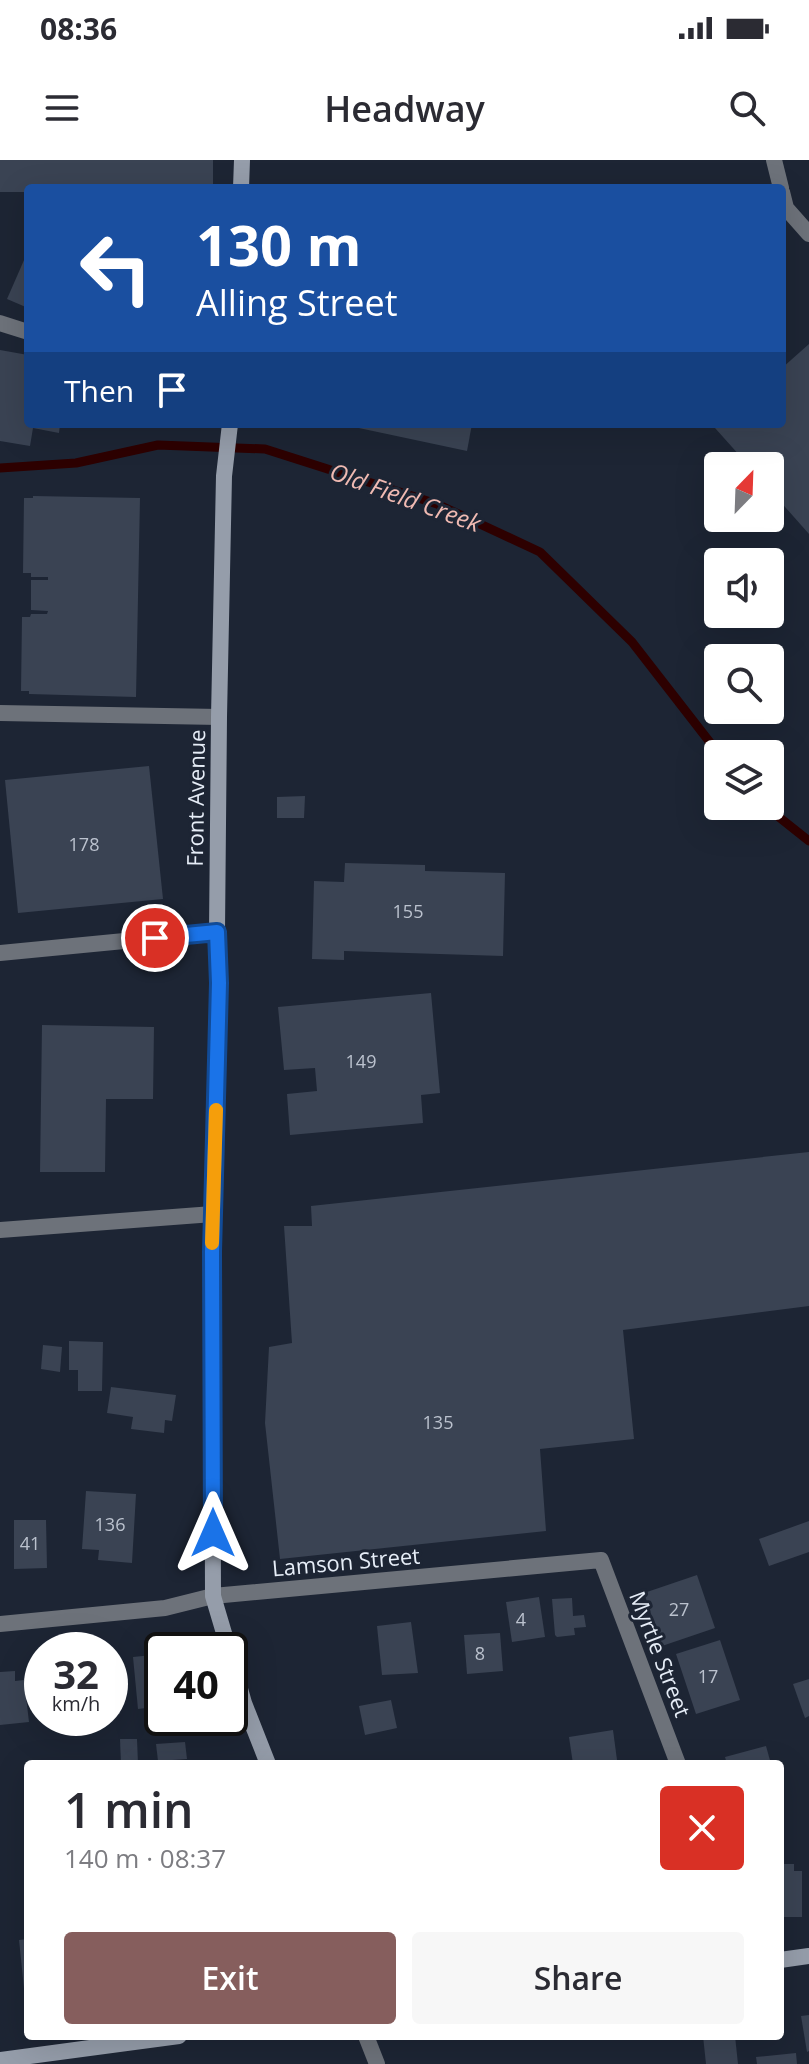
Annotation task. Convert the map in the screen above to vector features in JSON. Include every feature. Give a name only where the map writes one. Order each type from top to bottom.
[{"type":"street","points":[[241,184],[242,160]]},
{"type":"street","points":[[774,160],[780,184]]},
{"type":"street","points":[[786,208],[809,234]]},
{"type":"street","points":[[0,323],[24,331]]},
{"type":"street","name":"Front Avenue","points":[[223,1632],[213,1596],[213,1214],[219,983],[219,717],[224,476],[230,428]]},
{"type":"street","points":[[0,713],[219,717]]},
{"type":"street","points":[[0,953],[217,932]]},
{"type":"street","points":[[0,1230],[213,1214]]},
{"type":"street","name":"Lamson Street","points":[[0,1624],[165,1608],[213,1596],[601,1560]]},
{"type":"street","name":"Myrtle Street","points":[[601,1560],[676,1760]]},
{"type":"street","name":"Front Avenue","points":[[248,1713],[266,1760]]},
{"type":"street","points":[[784,1959],[809,1956]]},
{"type":"street","points":[[0,2060],[149,2040]]},
{"type":"street","points":[[368,2040],[377,2064]]},
{"type":"building","points":[[0,160],[213,160],[213,184],[24,184],[24,192],[0,192]]},
{"type":"building","points":[[24,260],[24,306],[7,299]]},
{"type":"building","points":[[809,344],[809,534],[784,506],[784,452],[736,452],[715,428],[786,428],[786,364]]},
{"type":"building","points":[[0,350],[24,354],[24,428],[33,428],[30,446],[0,441]]},
{"type":"building","points":[[33,428],[60,428],[59,433]]},
{"type":"building","points":[[359,428],[471,428],[467,451]]},
{"type":"building","points":[[24,498],[140,498],[136,697],[29,694],[29,691],[21,691],[22,617],[47,614],[48,611],[31,610],[31,580],[48,580],[48,577],[31,577],[31,573],[23,573]]},
{"type":"building","points":[[149,766],[163,899],[18,913],[5,780]]},
{"type":"building","points":[[305,796],[304,818],[277,818],[277,797]]},
{"type":"building","points":[[345,863],[425,865],[425,871],[505,873],[503,956],[344,951],[344,960],[312,959],[314,881],[344,882]]},
{"type":"building","points":[[431,993],[440,1093],[421,1095],[423,1123],[290,1135],[287,1094],[317,1091],[315,1068],[284,1070],[278,1007]]},
{"type":"building","points":[[42,1025],[154,1027],[153,1099],[106,1099],[105,1172],[40,1172]]},
{"type":"building","points":[[809,1152],[809,1306],[623,1330],[634,1439],[540,1449],[546,1531],[280,1559],[265,1423],[269,1347],[292,1343],[284,1226],[312,1226],[311,1206]]},
{"type":"building","points":[[69,1341],[103,1342],[102,1391],[78,1391],[78,1370],[69,1370]]},
{"type":"building","points":[[43,1345],[62,1347],[60,1372],[41,1369]]},
{"type":"building","points":[[111,1387],[176,1395],[172,1421],[165,1420],[164,1433],[131,1429],[133,1417],[107,1413]]},
{"type":"building","points":[[86,1491],[136,1494],[132,1563],[98,1560],[99,1550],[82,1549]]},
{"type":"building","points":[[14,1520],[46,1520],[47,1568],[14,1569]]},
{"type":"building","points":[[809,1521],[809,1552],[769,1566],[759,1539]]},
{"type":"building","points":[[697,1575],[715,1628],[662,1646],[644,1593]]},
{"type":"building","points":[[539,1597],[545,1637],[512,1642],[506,1602]]},
{"type":"building","points":[[572,1598],[573,1616],[584,1615],[586,1627],[574,1628],[575,1635],[557,1637],[552,1599]]},
{"type":"building","points":[[411,1622],[418,1673],[382,1675],[377,1626]]},
{"type":"building","points":[[500,1633],[503,1671],[467,1674],[464,1635]]},
{"type":"building","points":[[720,1640],[740,1700],[696,1714],[676,1654]]},
{"type":"building","points":[[144,1656],[144,1708],[138,1709],[133,1657]]},
{"type":"building","points":[[15,1671],[15,1681],[24,1680],[24,1723],[0,1725],[0,1672]]},
{"type":"building","points":[[809,1679],[809,1716],[805,1718],[793,1684]]},
{"type":"building","points":[[391,1700],[397,1728],[365,1735],[359,1706]]},
{"type":"building","points":[[613,1730],[617,1760],[572,1760],[569,1737]]},
{"type":"building","points":[[120,1739],[137,1739],[138,1760],[121,1760]]},
{"type":"building","points":[[185,1742],[187,1759],[158,1760],[156,1744]]},
{"type":"building","points":[[766,1746],[770,1760],[726,1760],[725,1757]]},
{"type":"building","points":[[784,1864],[794,1864],[794,1871],[802,1871],[802,1917],[784,1917]]},
{"type":"building","points":[[24,1939],[24,1989],[19,1940]]},
{"type":"building","points":[[809,2015],[809,2051],[807,2052],[801,2016]]},
{"type":"building","points":[[703,2040],[735,2040],[738,2064],[706,2064]]},
{"type":"building","points":[[796,2053],[797,2064],[757,2064],[756,2057]]},
{"type":"waterway","name":"Old Field Creek","points":[[0,468],[76,463],[158,445],[265,449],[437,504],[540,552],[632,642],[708,740]]},
{"type":"waterway","name":"Old Field Creek","points":[[783,820],[809,841]]},
{"type":"slow traffic","points":[[212,1243],[216,1110]]},
{"type":"route","points":[[155,938],[217,932],[219,983],[212,1252],[213,1533]]}]
